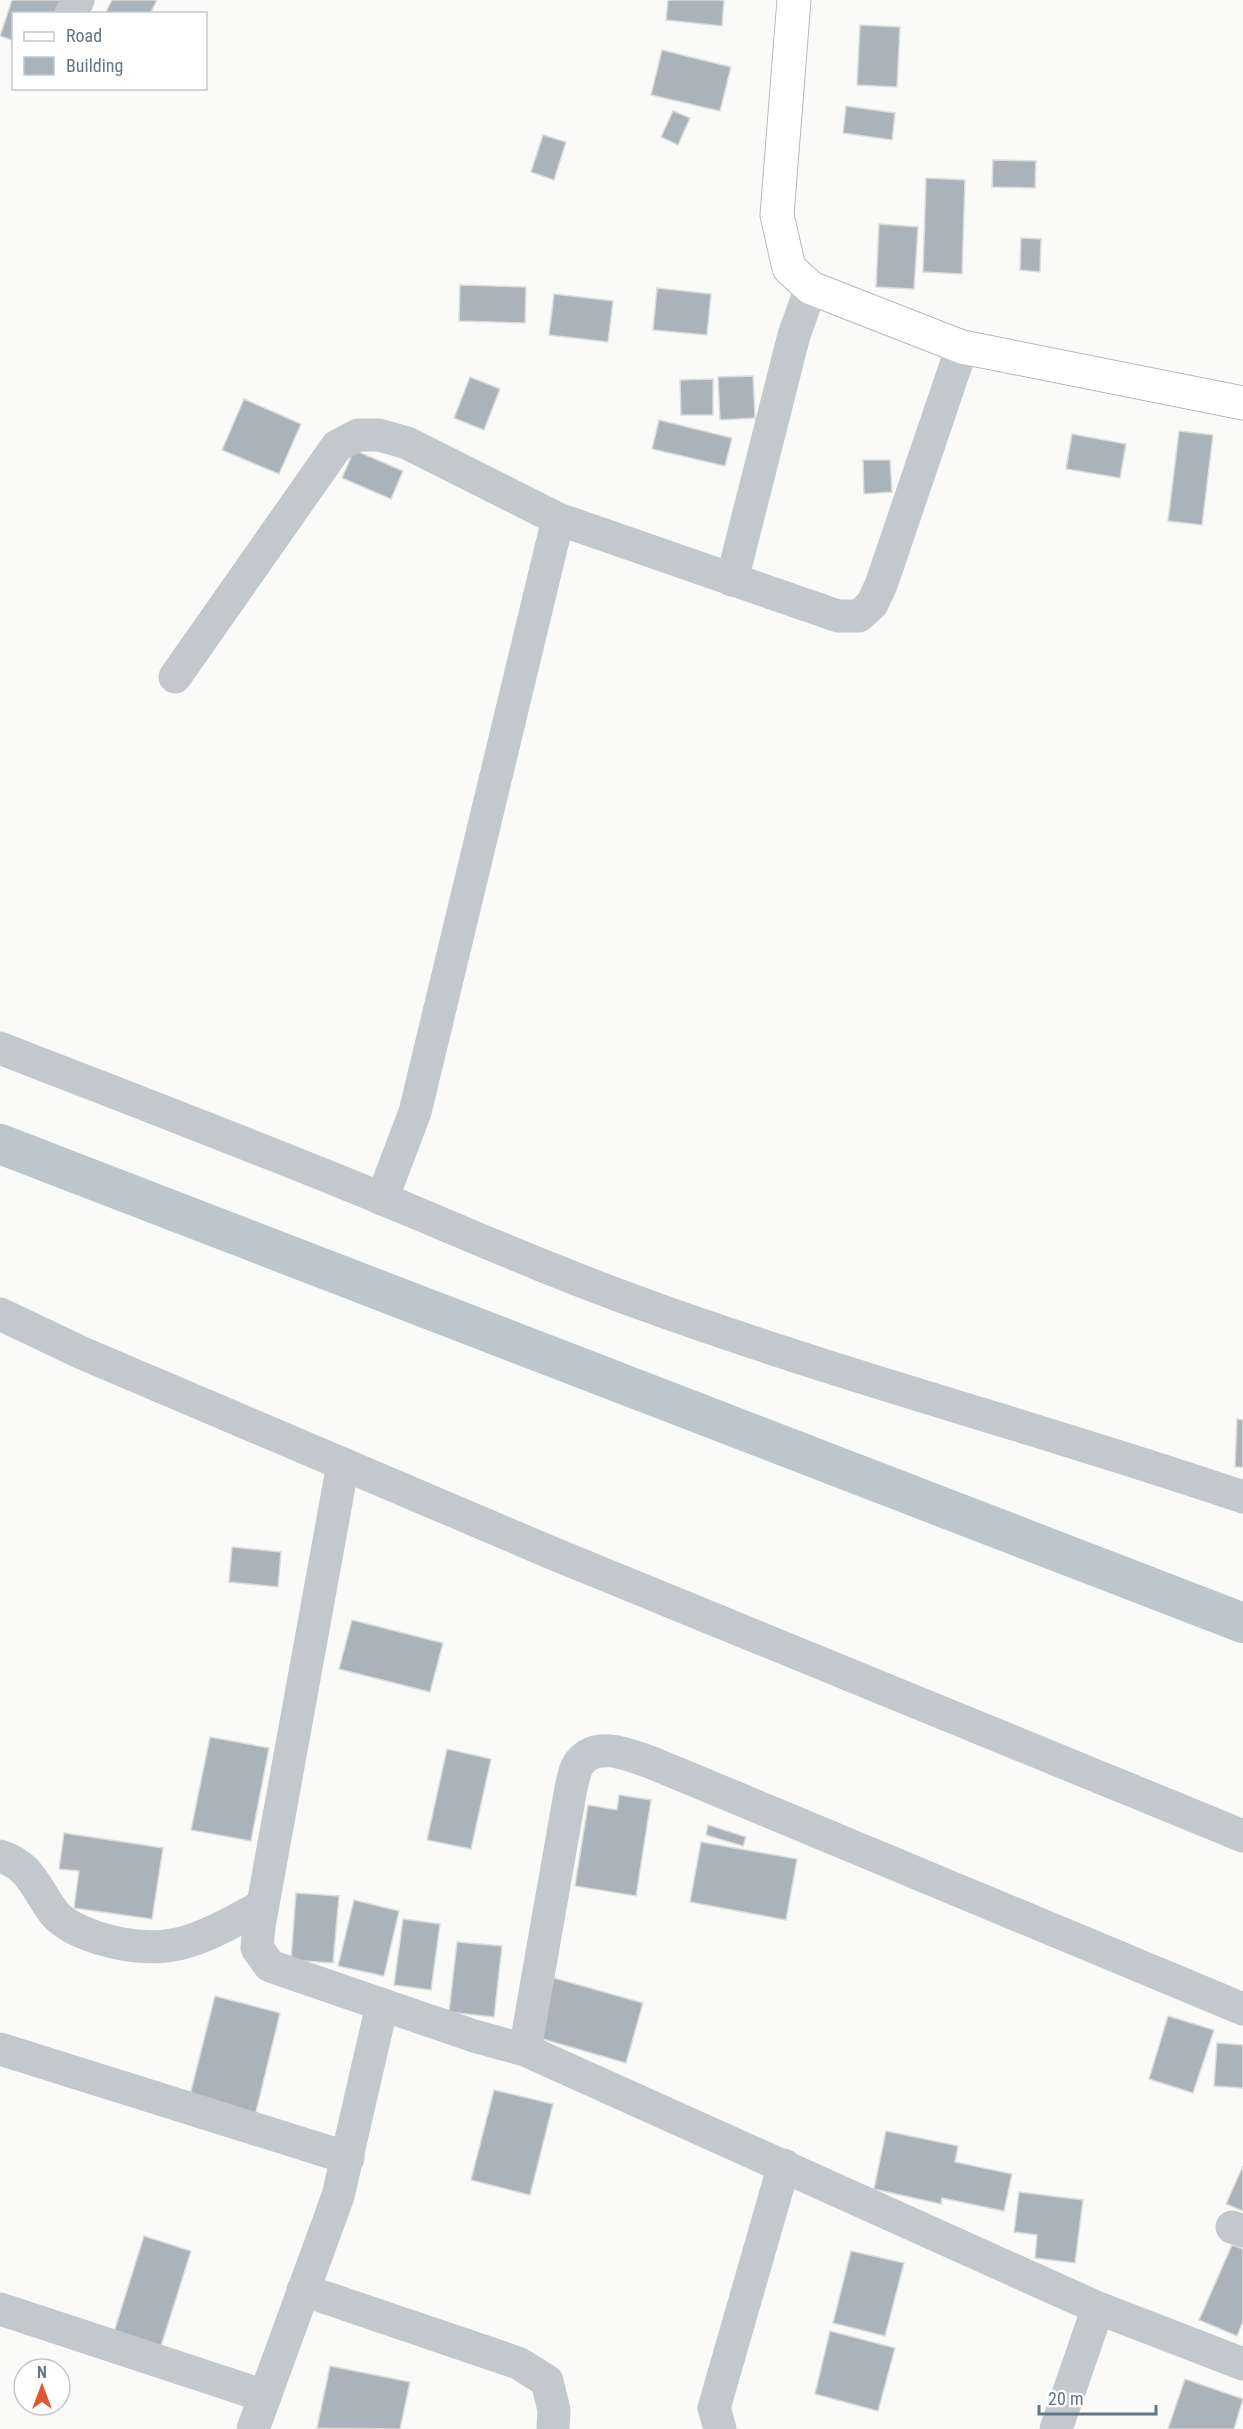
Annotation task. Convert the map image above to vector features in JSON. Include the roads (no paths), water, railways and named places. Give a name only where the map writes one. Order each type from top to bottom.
[{"type":"street","points":[[794,0],[786,71],[777,215],[789,268],[811,288],[962,347],[1243,403]]},
{"type":"street","points":[[732,580],[794,335],[811,288]]},
{"type":"street","points":[[175,677],[337,446],[358,435],[379,435],[407,443],[558,519],[838,616],[859,616],[872,604],[881,585],[962,347]]},
{"type":"street","points":[[382,1199],[415,1112],[558,519]]},
{"type":"street","points":[[0,1048],[382,1199],[549,1269],[650,1307],[869,1382],[1130,1459],[1243,1497]]},
{"type":"street","points":[[0,1314],[82,1353],[552,1553],[1243,1836]]},
{"type":"street","points":[[343,1464],[262,1906],[257,1948],[270,1966],[382,2005],[525,2050],[1098,2308],[1243,2364]]},
{"type":"street","points":[[525,2050],[571,1788],[580,1762],[593,1752],[618,1752],[650,1762],[1243,2009]]},
{"type":"street","points":[[0,1856],[25,1868],[56,1916],[83,1933],[126,1947],[166,1948],[197,1939],[262,1906]]},
{"type":"street","points":[[253,2429],[338,2196],[382,2005]]},
{"type":"street","points":[[0,2049],[348,2158]]},
{"type":"street","points":[[720,2429],[714,2408],[784,2165]]},
{"type":"street","points":[[303,2290],[518,2363],[547,2381],[554,2410],[553,2429]]},
{"type":"street","points":[[1056,2429],[1098,2308]]},
{"type":"street","points":[[0,2309],[265,2396]]},
{"type":"waterway","points":[[0,1144],[1243,1623]]}]
